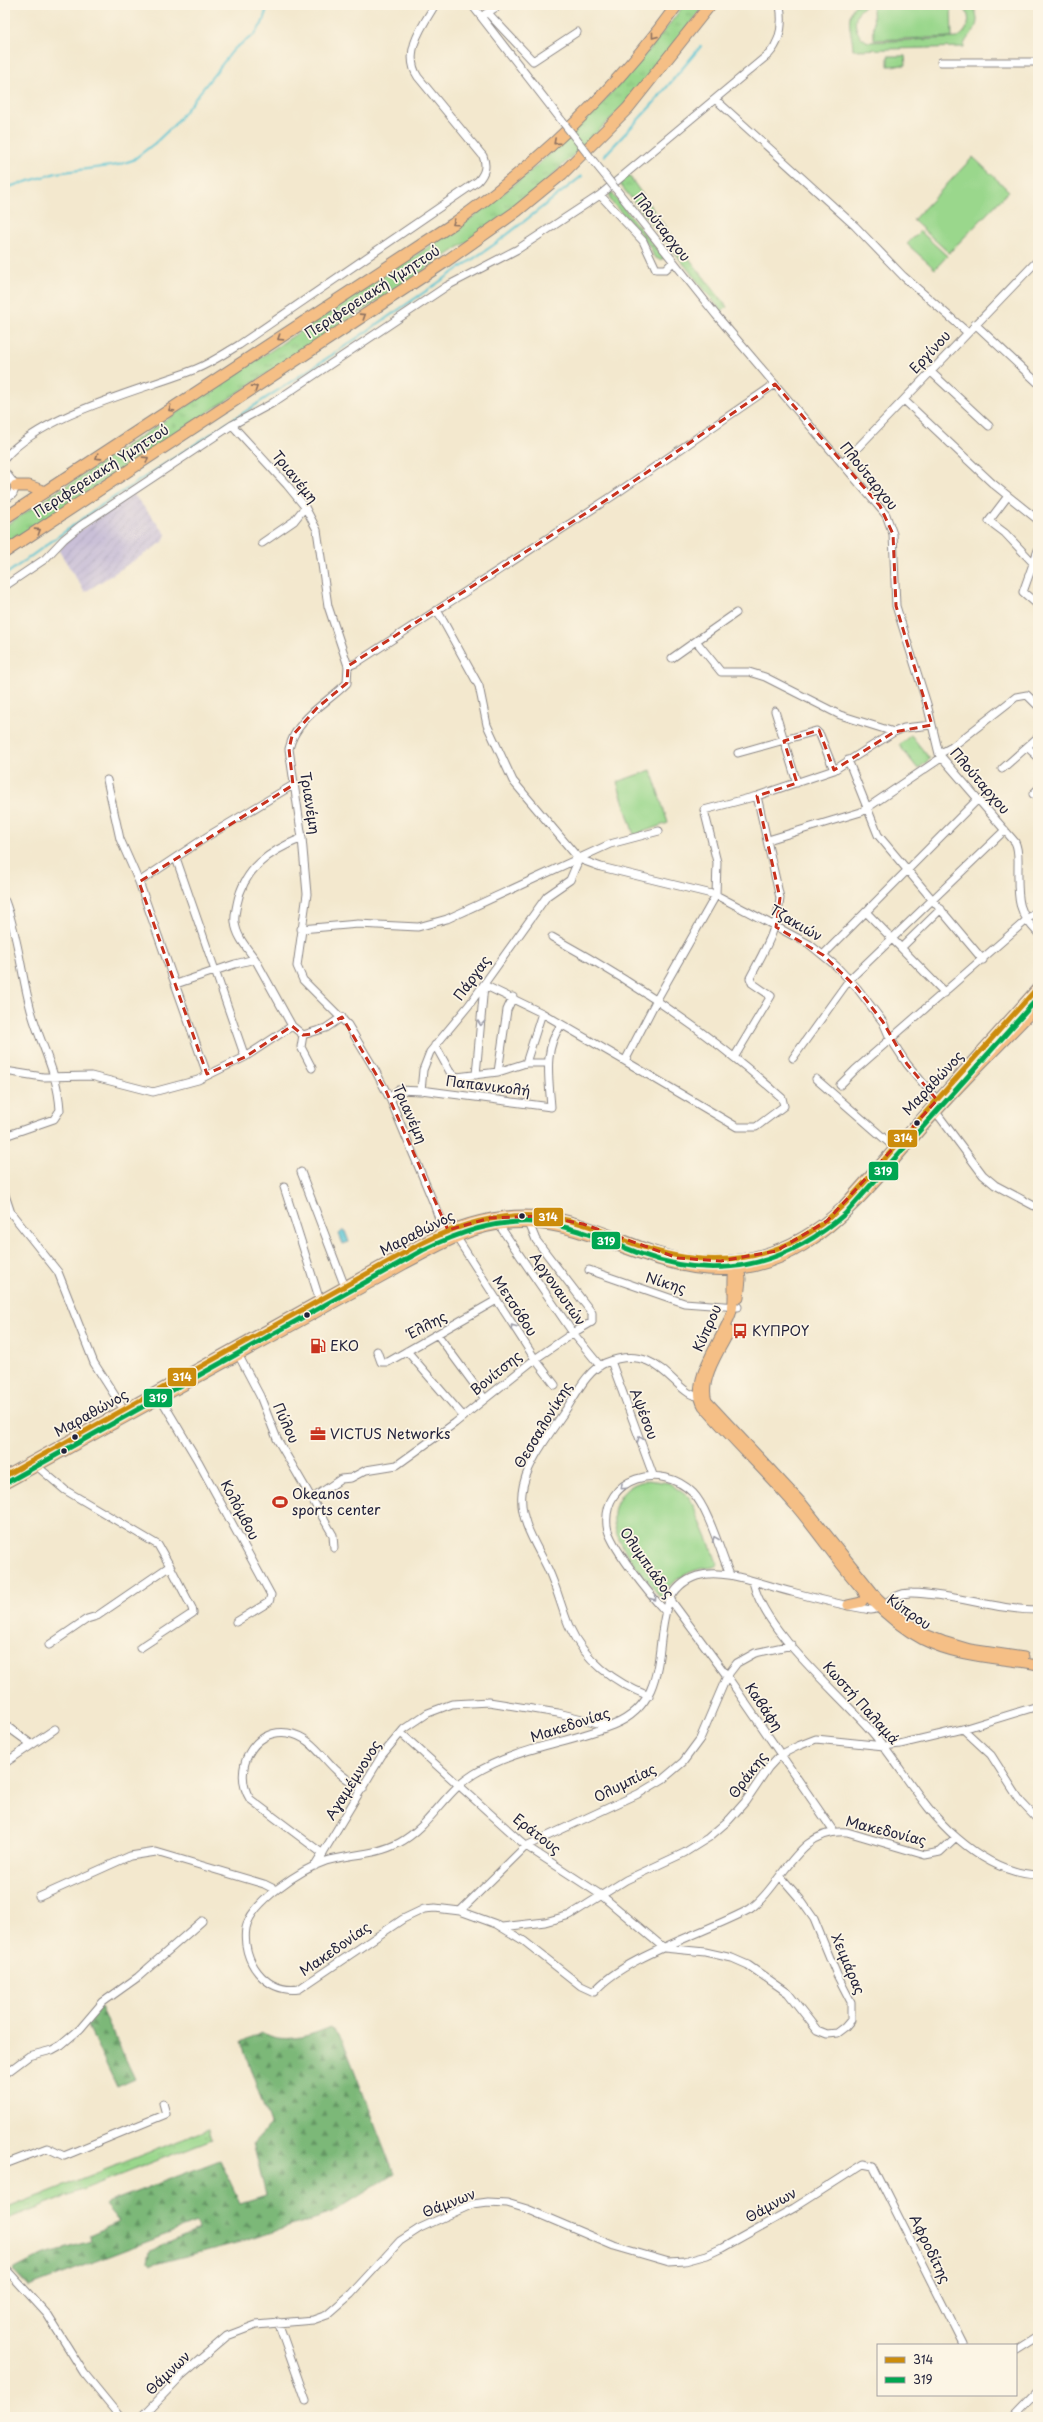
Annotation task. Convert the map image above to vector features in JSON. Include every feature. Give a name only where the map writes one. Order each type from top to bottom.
[{"type":"highway","name":"Περιφερειακή Υμηττού","points":[[5,518],[453,224],[497,192],[560,138],[599,100],[636,59],[678,5]]},
{"type":"highway","name":"Περιφερειακή Υμηττού","points":[[5,552],[445,262],[518,210],[567,169],[628,108],[710,5]]},
{"type":"highway","points":[[16,486],[28,486],[45,492]]},
{"type":"main road","name":"Μαραθώνος","points":[[5,1476],[445,1231],[490,1218],[515,1215],[543,1216],[582,1224],[678,1258],[707,1261],[737,1260],[757,1256],[782,1248],[822,1225],[846,1204],[894,1147],[1038,987]]},
{"type":"main road","points":[[1001,1045],[1015,1021],[1038,994]]},
{"type":"main road","name":"Μαραθώνος","points":[[5,1484],[239,1356],[345,1296],[452,1240],[498,1225],[529,1223],[568,1228],[684,1268],[711,1271],[736,1270],[764,1264],[792,1254],[828,1230],[857,1202],[936,1112],[1038,1006]]},
{"type":"main road","name":"Κύπρου","points":[[737,1260],[735,1307],[731,1328],[712,1368],[703,1396],[703,1406],[786,1496],[862,1590],[881,1606],[905,1621],[943,1641],[980,1651],[1038,1659]]},
{"type":"main road","name":"Κύπρου","points":[[703,1396],[802,1503],[891,1620],[922,1639],[947,1650],[976,1657],[1038,1665]]},
{"type":"main road","points":[[848,1605],[862,1602],[865,1597],[862,1590]]},
{"type":"street","points":[[5,458],[32,435],[49,425],[78,412],[198,368],[239,345],[478,181],[484,172],[486,162],[483,156],[418,76],[412,64],[412,50],[435,5]]},
{"type":"street","points":[[472,5],[533,61],[577,32]]},
{"type":"street","points":[[484,15],[500,5]]},
{"type":"street","points":[[5,586],[46,559],[64,539],[80,526],[232,425],[271,404],[447,286],[479,267],[518,249],[600,195],[775,48],[781,27],[780,5]]},
{"type":"street","name":"Πλούταρχου","points":[[484,15],[562,121],[673,262],[880,506],[892,527],[894,542],[894,595],[896,606],[940,756],[1005,830],[1017,848],[1018,901],[1027,922],[1038,934]]},
{"type":"street","points":[[941,62],[1038,62]]},
{"type":"street","points":[[715,99],[855,226],[903,276],[967,332]]},
{"type":"street","points":[[600,195],[643,241],[656,269],[666,269],[673,262]]},
{"type":"street","name":"Εργίνου","points":[[843,463],[967,332],[1038,260]]},
{"type":"street","points":[[975,324],[1038,383]]},
{"type":"street","points":[[930,371],[989,426]]},
{"type":"street","points":[[348,666],[356,663],[611,497],[775,384]]},
{"type":"street","points":[[904,400],[1008,496],[1038,520]]},
{"type":"street","name":"Τριανέμη","points":[[232,425],[276,472],[305,507],[317,530],[328,606],[348,666],[347,683],[317,708],[292,736],[289,749],[293,785],[302,838],[307,894],[297,966],[303,980],[342,1017],[355,1037],[391,1101],[445,1231],[452,1240]]},
{"type":"street","points":[[5,472],[16,486],[13,494],[5,500]]},
{"type":"street","points":[[1008,496],[989,521],[1004,533],[1036,565]]},
{"type":"street","points":[[262,543],[294,521],[305,507]]},
{"type":"street","points":[[1038,550],[1036,565],[1023,592],[1038,605]]},
{"type":"street","points":[[437,610],[479,686],[487,725],[514,781],[579,859]]},
{"type":"street","points":[[672,658],[736,613]]},
{"type":"street","points":[[696,641],[721,672],[749,672],[766,677],[840,715],[894,732]]},
{"type":"street","points":[[768,840],[850,817],[867,809],[940,756],[1016,697],[1027,695],[1038,706]]},
{"type":"street","points":[[775,711],[797,783]]},
{"type":"street","points":[[625,1061],[656,1001],[716,895],[717,862],[704,810],[757,796],[834,770],[894,732],[904,728],[932,725]]},
{"type":"street","points":[[738,753],[818,732],[834,770]]},
{"type":"street","points":[[1002,769],[1038,737]]},
{"type":"street","points":[[1027,747],[1038,757]]},
{"type":"street","points":[[848,760],[878,835],[983,960]]},
{"type":"street","points":[[107,780],[120,839],[138,882],[176,984],[207,1074]]},
{"type":"street","points":[[138,882],[208,836],[293,785]]},
{"type":"street","points":[[735,1056],[771,996],[752,983],[750,978],[776,927],[780,898],[757,796]]},
{"type":"street","points":[[823,954],[978,799]]},
{"type":"street","points":[[793,1058],[849,980],[1005,830]]},
{"type":"street","points":[[301,929],[358,924],[418,927],[430,925],[447,919],[610,844],[660,831]]},
{"type":"street","points":[[302,838],[290,843],[254,867],[247,876],[240,892],[235,922],[240,938],[255,959],[292,1026],[302,1035]]},
{"type":"street","points":[[176,858],[216,969],[245,1057]]},
{"type":"street","name":"Τζακιών","points":[[579,859],[601,867],[716,895],[823,954],[849,980],[883,1022],[890,1038],[907,1064],[937,1100]]},
{"type":"street","name":"Πάργας","points":[[421,1090],[425,1062],[435,1045],[484,985],[547,896],[570,880],[579,859]]},
{"type":"street","points":[[5,901],[18,942],[32,1012],[56,1076],[59,1100],[58,1114],[49,1121],[5,1136]]},
{"type":"street","points":[[901,948],[941,909]]},
{"type":"street","points":[[840,1085],[890,1038],[1027,922],[1038,910]]},
{"type":"street","points":[[866,912],[944,993]]},
{"type":"street","points":[[476,1075],[484,985],[513,997],[542,1013],[733,1126],[741,1128],[756,1127],[780,1110],[784,1101],[735,1056],[608,969],[552,938]]},
{"type":"street","points":[[176,984],[216,969],[255,959]]},
{"type":"street","points":[[498,1072],[507,1010],[513,997]]},
{"type":"street","points":[[526,1063],[542,1013]]},
{"type":"street","points":[[302,1035],[326,1028],[342,1017]]},
{"type":"street","points":[[435,1045],[452,1074],[461,1078],[498,1072],[526,1063],[547,1062],[553,1037],[561,1025]]},
{"type":"street","points":[[5,1071],[56,1076],[91,1076],[153,1092],[186,1084],[245,1057],[292,1026]]},
{"type":"street","points":[[302,1035],[301,1047],[312,1068]]},
{"type":"street","name":"Παπανικολή","points":[[421,1090],[551,1107],[547,1062]]},
{"type":"street","points":[[816,1079],[894,1147]]},
{"type":"street","points":[[391,1101],[394,1094],[398,1090],[421,1090]]},
{"type":"street","points":[[936,1112],[986,1178],[1038,1208]]},
{"type":"street","points":[[300,1172],[346,1287]]},
{"type":"street","points":[[284,1187],[320,1301]]},
{"type":"street","points":[[5,1195],[15,1218],[58,1272],[94,1363],[124,1410]]},
{"type":"street","name":"Βονίτσης","points":[[313,1498],[339,1479],[351,1478],[364,1470],[397,1465],[455,1423],[535,1359],[573,1333],[588,1326],[594,1318],[536,1240],[529,1223]]},
{"type":"street","name":"Αργοναυτών","points":[[498,1225],[573,1333],[600,1366]]},
{"type":"street","name":"Μετσόβου","points":[[452,1240],[535,1359],[556,1385]]},
{"type":"street","name":"Νίκης","points":[[589,1270],[672,1299],[693,1304],[735,1307]]},
{"type":"street","name":"Έλλης","points":[[377,1351],[380,1361],[384,1364],[437,1334],[451,1328],[495,1301]]},
{"type":"street","points":[[437,1334],[485,1399]]},
{"type":"street","points":[[407,1351],[463,1416]]},
{"type":"street","name":"Πύλου","points":[[239,1356],[260,1396],[277,1440],[299,1479],[313,1498],[333,1535],[334,1548]]},
{"type":"street","name":"Θεσσαλονίκης","points":[[649,1696],[607,1673],[592,1659],[576,1639],[522,1510],[523,1488],[533,1463],[579,1389],[600,1366],[611,1361],[630,1357],[646,1359],[663,1369],[690,1394],[703,1396]]},
{"type":"street","name":"Αψέσου","points":[[611,1361],[653,1475]]},
{"type":"street","name":"Κολόμβου","points":[[161,1399],[198,1461],[271,1595],[269,1602],[236,1622]]},
{"type":"street","points":[[38,1466],[65,1490],[158,1545],[170,1566],[192,1608],[193,1613],[140,1648]]},
{"type":"street","name":"Ολυμπιάδος","points":[[665,1611],[614,1544],[607,1527],[610,1507],[620,1489],[635,1479],[653,1475],[679,1482],[695,1495],[703,1509],[730,1575]]},
{"type":"street","points":[[49,1645],[87,1619],[97,1616],[170,1566]]},
{"type":"street","name":"Μακεδονίας","points":[[881,1606],[871,1610],[753,1582],[730,1575],[711,1574],[696,1576],[683,1584],[670,1599],[665,1611],[658,1670],[649,1696],[637,1712],[610,1726],[497,1762],[475,1773],[458,1785],[425,1824],[409,1837],[375,1853],[331,1860],[315,1866],[276,1890],[258,1906],[249,1919],[246,1931],[246,1944],[250,1960],[262,1978],[274,1986],[286,1990],[299,1989],[308,1985],[364,1943],[411,1914],[435,1908],[460,1911],[502,1927],[524,1941],[581,1986],[594,1992],[615,1973],[664,1948],[750,1909],[767,1895],[806,1844],[834,1832],[847,1832],[925,1855],[940,1852],[956,1837]]},
{"type":"street","name":"Κωστή Παλαμά","points":[[753,1582],[757,1598],[792,1645],[884,1746],[927,1804],[956,1837],[980,1855],[1002,1868],[1021,1873],[1038,1875]]},
{"type":"street","points":[[881,1606],[894,1595],[910,1592],[937,1595],[990,1606],[1038,1610]]},
{"type":"street","name":"Καβάφη","points":[[670,1599],[727,1676],[834,1832]]},
{"type":"street","name":"Ολυμπίας","points":[[460,1911],[467,1902],[526,1846],[650,1788],[674,1770],[700,1739],[727,1676],[737,1663],[747,1656],[792,1645]]},
{"type":"street","name":"Αγαμέμνονος","points":[[315,1866],[380,1759],[401,1733],[414,1721],[432,1711],[452,1704],[479,1702],[545,1710],[610,1726]]},
{"type":"street","name":"Θράκης","points":[[502,1927],[562,1918],[626,1880],[684,1853],[708,1838],[729,1820],[745,1802],[768,1768],[780,1755],[816,1739],[884,1746],[963,1729],[1038,1706]]},
{"type":"street","points":[[5,1725],[32,1744]]},
{"type":"street","points":[[5,1763],[55,1729]]},
{"type":"street","points":[[963,1729],[990,1755],[1021,1802],[1038,1820]]},
{"type":"street","points":[[323,1854],[250,1799],[245,1788],[242,1774],[248,1754],[259,1743],[273,1735],[284,1733],[296,1735],[313,1745],[341,1775],[363,1789]]},
{"type":"street","name":"Εράτους","points":[[401,1733],[526,1846],[601,1895],[664,1948]]},
{"type":"street","points":[[39,1897],[130,1856],[156,1852],[264,1884],[276,1890]]},
{"type":"street","name":"Χειμάρας","points":[[664,1948],[705,1952],[744,1963],[785,1990],[816,2030],[827,2034],[840,2032],[851,2020],[851,2002],[837,1975],[814,1919],[800,1898],[781,1877]]},
{"type":"street","points":[[5,2074],[29,2056],[52,2050],[62,2045],[80,2029],[103,2002],[138,1977],[202,1921]]},
{"type":"street","points":[[5,2164],[47,2148],[64,2156],[91,2146],[166,2114],[163,2103]]},
{"type":"street","name":"Θάμνων","points":[[142,2417],[182,2375],[227,2336],[252,2326],[278,2322],[312,2320],[327,2315],[351,2294],[400,2241],[420,2228],[473,2204],[488,2202],[507,2203],[527,2209],[614,2246],[669,2262],[686,2261],[708,2255],[722,2248],[794,2208],[863,2164],[873,2166]]},
{"type":"street","name":"Αφροδίτης","points":[[873,2166],[962,2344]]},
{"type":"street","points":[[5,2268],[47,2314],[84,2373],[120,2417]]},
{"type":"street","points":[[278,2322],[306,2400]]},
{"type":"street","points":[[1017,2349],[1038,2336]]},
{"type":"street","points":[[1013,2417],[1038,2391]]},
{"type":"highlighted area","points":[[775,384],[880,506],[893,534],[896,606],[932,725],[894,732],[834,770],[819,730],[784,741],[797,783],[757,796],[780,898],[776,927],[823,955],[857,988],[883,1022],[907,1064],[937,1100],[827,1221],[776,1251],[721,1261],[678,1258],[583,1224],[543,1216],[490,1218],[448,1230],[386,1091],[342,1017],[312,1034],[303,1035],[292,1026],[245,1057],[207,1074],[139,882],[293,785],[289,749],[292,736],[317,708],[347,683],[348,666],[611,497]]},
{"type":"shaded area","points":[[133,494],[166,534],[163,542],[85,592],[59,551],[69,538]]},
{"type":"green space","points":[[684,5],[705,5],[624,106],[539,188],[476,236],[5,546],[5,526],[466,222],[497,199],[556,149],[610,94],[636,66]]},
{"type":"green space","points":[[855,5],[867,5],[858,13],[856,18],[856,29],[868,42],[957,38],[965,31],[968,23],[967,14],[961,5],[972,5],[976,13],[977,20],[976,26],[967,39],[964,47],[853,50],[850,16]]},
{"type":"green space","points":[[951,5],[952,37],[874,40],[873,6]]},
{"type":"green space","points":[[888,56],[905,56],[906,65],[888,66]]},
{"type":"green space","points":[[973,157],[1009,191],[949,253],[913,220]]},
{"type":"green space","points":[[628,174],[667,230],[727,307],[722,312],[619,183]]},
{"type":"green space","points":[[610,191],[664,258],[660,260],[654,257],[650,247],[637,229],[613,204],[610,199]]},
{"type":"green space","points":[[920,231],[947,256],[935,269],[907,244]]},
{"type":"green space","points":[[911,735],[930,759],[918,769],[899,745]]},
{"type":"green space","points":[[651,770],[668,823],[634,835],[617,782]]},
{"type":"green space","points":[[648,1480],[669,1483],[690,1498],[718,1564],[714,1567],[702,1568],[683,1576],[672,1583],[664,1592],[662,1597],[660,1597],[625,1551],[618,1538],[614,1525],[614,1512],[619,1499],[625,1491],[631,1486]]},
{"type":"green space","points":[[101,2007],[135,2079],[117,2087],[87,2024]]},
{"type":"green space","points":[[331,2027],[343,2041],[394,2174],[332,2213],[244,2241],[151,2265],[148,2262],[150,2251],[198,2230],[196,2223],[29,2287],[13,2270],[42,2255],[91,2241],[89,2235],[119,2222],[105,2205],[107,2203],[220,2160],[240,2203],[266,2195],[253,2143],[270,2125],[241,2042],[261,2032],[270,2036],[287,2039],[305,2036]]},
{"type":"green space","points":[[209,2129],[212,2139],[5,2220],[5,2209]]},
{"type":"water","points":[[342,1231],[345,1231],[349,1242],[343,1244],[339,1234]]},
{"type":"waterway","points":[[5,188],[56,173],[118,165],[133,160],[155,143],[175,124],[234,49],[254,35],[262,24],[268,5]]},
{"type":"waterway","points":[[604,156],[652,105],[701,46]]},
{"type":"waterway","points":[[5,575],[96,509],[338,351],[495,244],[582,176]]},
{"type":"transit line","name":"314","points":[[5,1476],[420,1244],[451,1230],[483,1220],[515,1216],[549,1217],[560,1219],[581,1224],[652,1250],[695,1259],[716,1260],[737,1258],[779,1248],[815,1229],[842,1207],[1038,987]]},
{"type":"transit line","name":"319","points":[[8,1482],[423,1250],[463,1233],[491,1225],[519,1222],[534,1222],[562,1226],[589,1234],[641,1254],[669,1262],[697,1267],[723,1267],[750,1264],[775,1257],[799,1246],[823,1231],[846,1213],[1038,998]]},
{"type":"place","name":"ΚΥΠΡΟΥ","points":[[740,1331]]},
{"type":"place","name":"EKO","points":[[318,1346]]},
{"type":"place","name":"VICTUS Networks","points":[[318,1434]]},
{"type":"place","name":"Okeanos sports center","points":[[280,1502]]}]
